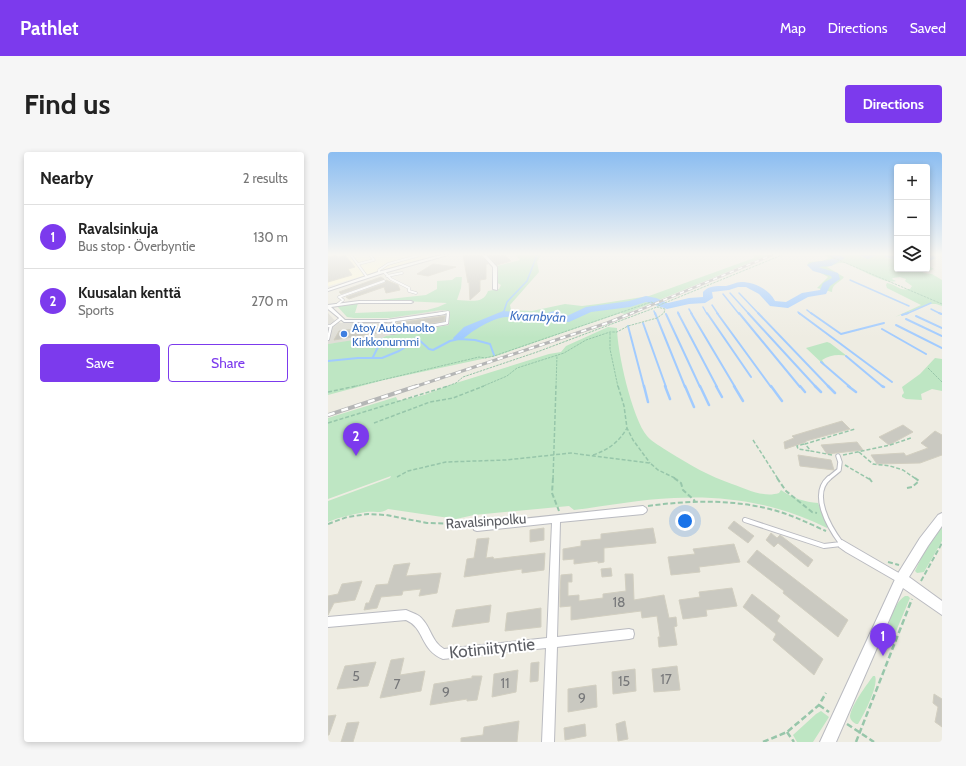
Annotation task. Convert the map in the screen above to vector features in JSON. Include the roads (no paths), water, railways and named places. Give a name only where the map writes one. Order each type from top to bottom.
[{"type":"street","points":[[328,290],[350,283]]},
{"type":"street","points":[[495,283],[495,289]]},
{"type":"street","points":[[328,306],[359,302],[411,302]]},
{"type":"street","points":[[328,306],[340,319],[344,321],[388,321]]},
{"type":"street","name":"Ravalsinpolku","points":[[475,525],[645,508]]},
{"type":"street","points":[[548,742],[550,641],[556,517]]},
{"type":"street","points":[[828,742],[901,579],[924,542],[942,518]]},
{"type":"street","points":[[839,541],[851,551],[888,570],[942,609]]},
{"type":"street","name":"Kotiniityntie","points":[[328,622],[406,614],[420,621],[431,646],[443,654],[550,641],[629,634]]},
{"type":"lane","points":[[338,304],[343,300],[339,297],[380,283]]},
{"type":"lane","points":[[399,283],[409,288],[409,291],[416,294]]},
{"type":"lane","points":[[388,321],[448,312],[447,323],[392,333],[394,321]]},
{"type":"lane","points":[[328,338],[329,326],[340,319]]},
{"type":"lane","points":[[745,520],[824,546],[839,541],[825,514],[821,489],[822,484],[840,469],[842,464],[838,456]]},
{"type":"waterway","points":[[503,314],[507,302],[526,283]]},
{"type":"waterway","name":"Kvarnbyån","points":[[458,338],[468,329],[503,314],[545,317],[554,314],[563,319],[569,319],[589,309],[630,304],[646,299],[653,300],[667,306],[689,301],[705,300],[709,298],[707,292],[709,290],[729,288],[742,284],[752,286],[762,292],[773,304],[788,305],[805,295],[823,292],[826,285],[830,283]]},
{"type":"waterway","points":[[856,283],[909,306]]},
{"type":"waterway","points":[[730,293],[749,314]]},
{"type":"waterway","points":[[739,293],[759,314]]},
{"type":"waterway","points":[[723,294],[739,314]]},
{"type":"waterway","points":[[906,314],[931,303]]},
{"type":"waterway","points":[[712,305],[718,314]]},
{"type":"waterway","points":[[703,307],[707,314]]},
{"type":"waterway","points":[[689,309],[692,314]]},
{"type":"waterway","points":[[931,309],[939,313]]},
{"type":"waterway","points":[[807,310],[812,314]]},
{"type":"waterway","points":[[655,313],[685,387]]},
{"type":"waterway","points":[[678,313],[717,387]]},
{"type":"waterway","points":[[691,313],[735,387]]},
{"type":"waterway","points":[[707,313],[751,377]]},
{"type":"waterway","points":[[717,313],[771,387]]},
{"type":"waterway","points":[[739,313],[800,387]]},
{"type":"waterway","points":[[748,313],[816,387]]},
{"type":"waterway","points":[[758,313],[829,387]]},
{"type":"waterway","points":[[799,313],[892,382]]},
{"type":"waterway","points":[[811,313],[841,334],[884,323]]},
{"type":"waterway","points":[[902,315],[908,313]]},
{"type":"waterway","points":[[666,314],[700,387]]},
{"type":"waterway","points":[[916,316],[942,328]]},
{"type":"waterway","points":[[906,319],[942,336]]},
{"type":"waterway","points":[[643,323],[666,387]]},
{"type":"waterway","points":[[896,325],[942,348]]},
{"type":"waterway","points":[[628,326],[644,387]]},
{"type":"waterway","points":[[882,329],[926,354]]},
{"type":"waterway","points":[[328,361],[358,358],[382,358],[399,351],[404,348],[409,341],[417,338],[429,349],[433,350],[450,341],[459,339],[475,340],[490,344],[494,355]]},
{"type":"waterway","points":[[373,357],[382,339]]},
{"type":"waterway","points":[[846,356],[883,387]]},
{"type":"waterway","points":[[821,362],[850,387]]},
{"type":"waterway","points":[[644,386],[648,402]]},
{"type":"waterway","points":[[665,386],[670,399]]},
{"type":"waterway","points":[[685,386],[694,407]]},
{"type":"waterway","points":[[700,386],[709,405]]},
{"type":"waterway","points":[[716,386],[722,397]]},
{"type":"waterway","points":[[734,386],[743,401]]},
{"type":"waterway","points":[[771,386],[782,401]]},
{"type":"waterway","points":[[800,386],[805,392]]},
{"type":"waterway","points":[[848,386],[856,392]]},
{"type":"waterway","points":[[816,387],[821,392]]},
{"type":"waterway","points":[[829,387],[835,393]]},
{"type":"railway","points":[[630,314],[706,283]]},
{"type":"railway","points":[[414,387],[607,323],[632,313]]},
{"type":"railway","points":[[328,415],[417,386]]},
{"type":"place","name":"Atoy Autohuolto Kirkkonummi","points":[[344,334]]},
{"type":"place","name":"Kuusalan kenttä","points":[[356,456]]},
{"type":"place","name":"Ravalsinkuja","points":[[883,656]]}]
